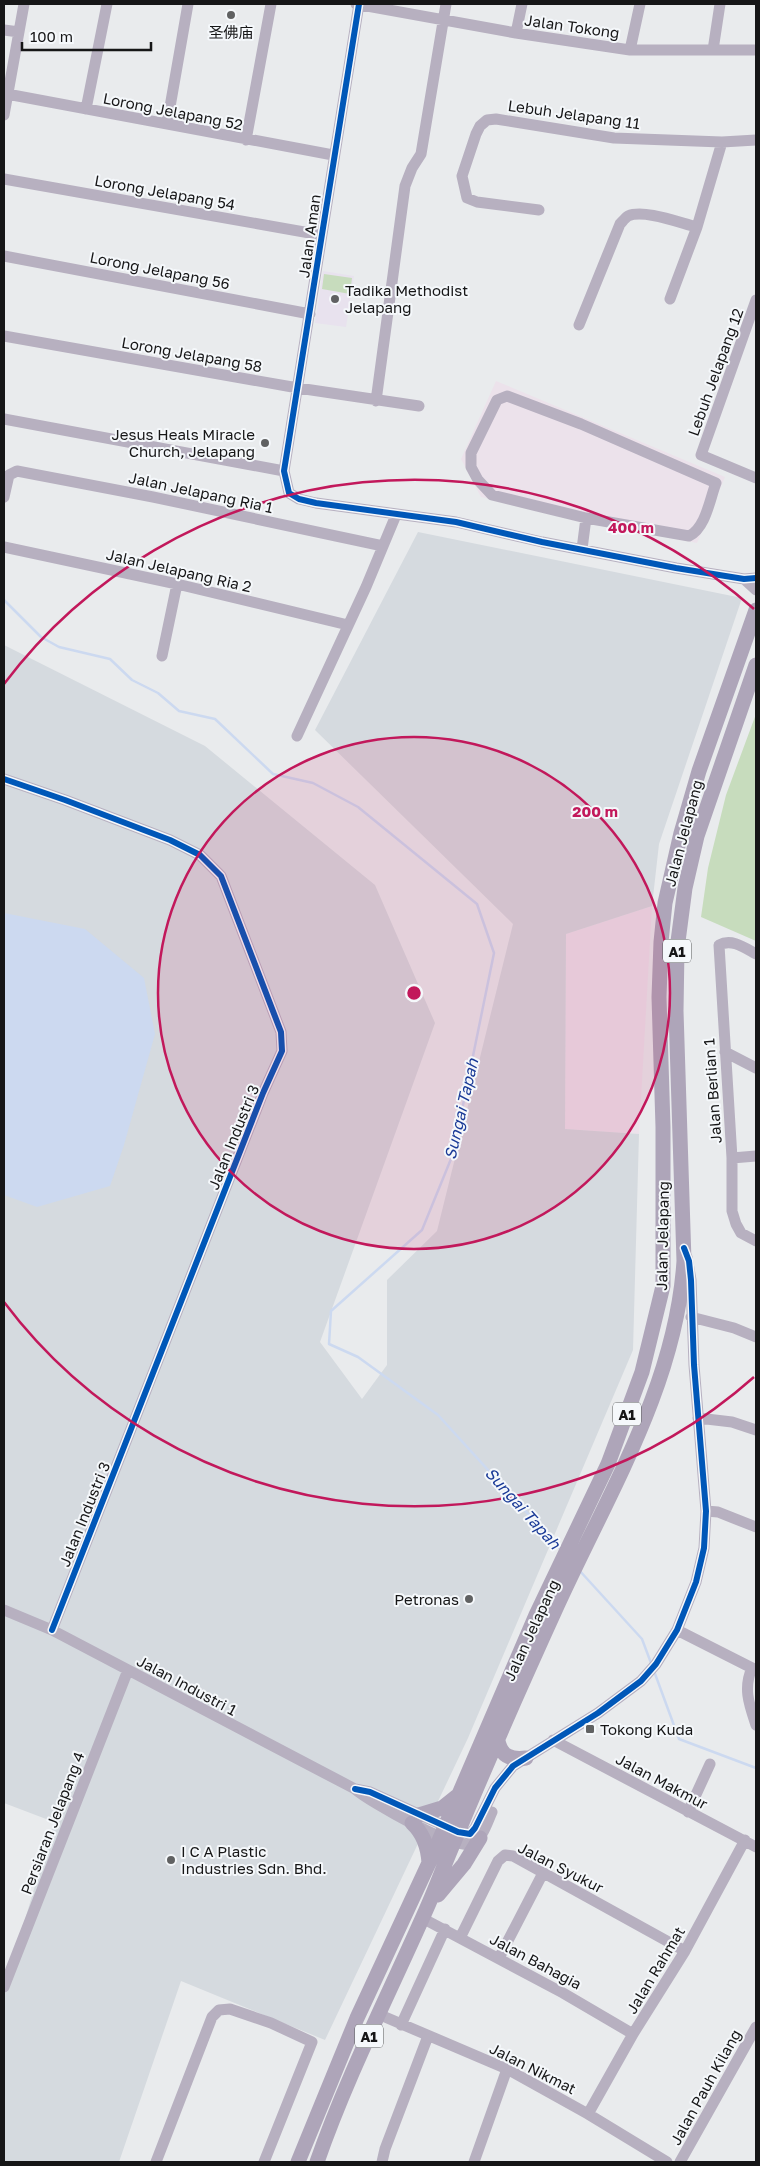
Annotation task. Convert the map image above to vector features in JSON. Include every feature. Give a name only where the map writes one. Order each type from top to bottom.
[{"type":"main road","name":"Jalan Jelapang","points":[[317,2162],[327,2133],[378,2014],[424,1915],[449,1834],[459,1794],[532,1624],[608,1464],[642,1372],[663,1286],[663,1128],[659,998],[661,942],[665,904],[681,833],[697,778],[756,610]]},
{"type":"main road","name":"Jalan Jelapang","points":[[298,2162],[357,2018],[429,1863],[449,1834],[498,1741],[567,1585],[632,1448],[661,1377],[682,1296],[684,1248],[676,1011],[677,948],[685,888],[697,836],[756,665]]},
{"type":"main road","points":[[673,1326],[673,1298],[663,1286],[674,1278],[684,1248]]},
{"type":"main road","points":[[498,1741],[501,1751],[508,1757],[526,1758]]},
{"type":"main road","points":[[429,1863],[428,1851],[415,1819],[442,1808],[459,1794]]},
{"type":"main road","points":[[424,1915],[464,1864],[480,1838]]},
{"type":"street","points":[[4,115],[24,4]]},
{"type":"street","points":[[86,110],[107,4]]},
{"type":"street","points":[[167,124],[188,4]]},
{"type":"street","points":[[246,140],[271,4]]},
{"type":"street","name":"Jalan Tokong","points":[[358,4],[516,34],[630,50],[756,50]]},
{"type":"street","name":"Jalan Aman","points":[[284,472],[358,4]]},
{"type":"street","points":[[376,401],[406,186],[412,168],[421,154],[446,4]]},
{"type":"street","points":[[516,34],[522,4]]},
{"type":"street","points":[[630,50],[640,4]]},
{"type":"street","points":[[713,50],[720,4]]},
{"type":"street","points":[[4,30],[19,32]]},
{"type":"street","name":"Lorong Jelapang 52","points":[[7,94],[334,155]]},
{"type":"street","name":"Lebuh Jelapang 11","points":[[539,210],[477,202],[466,198],[462,176],[480,126],[487,120],[496,119],[614,138],[722,142],[756,140]]},
{"type":"street","points":[[670,299],[697,227],[722,142]]},
{"type":"street","name":"Lorong Jelapang 54","points":[[4,179],[321,235]]},
{"type":"street","points":[[579,325],[620,224],[627,216],[638,214],[654,216],[697,227]]},
{"type":"street","name":"Lorong Jelapang 56","points":[[4,256],[310,314]]},
{"type":"street","name":"Lebuh Jelapang 12","points":[[756,300],[701,455],[756,478]]},
{"type":"street","name":"Lorong Jelapang 58","points":[[4,336],[298,388],[419,406]]},
{"type":"street","points":[[716,483],[582,424],[507,396],[497,400],[471,453],[471,467],[478,480],[492,495],[586,518],[689,536],[693,534],[704,517],[724,465]]},
{"type":"street","points":[[4,419],[284,472],[289,493],[299,499],[316,503],[456,522],[582,549],[744,579],[756,578]]},
{"type":"street","name":"Jalan Jelapang Ria 1","points":[[4,497],[9,475],[17,471],[153,497],[383,546]]},
{"type":"street","points":[[297,736],[396,514]]},
{"type":"street","points":[[582,549],[586,518]]},
{"type":"street","name":"Jalan Jelapang Ria 2","points":[[4,547],[177,584],[348,625]]},
{"type":"street","points":[[744,579],[756,590]]},
{"type":"street","points":[[162,656],[177,584]]},
{"type":"street","name":"Jalan Industri 3","points":[[4,779],[170,840],[200,855],[221,876],[281,1032],[282,1050],[263,1093],[52,1630]]},
{"type":"street","name":"Jalan Berlian 1","points":[[756,954],[734,943],[727,942],[719,945],[732,1158],[732,1211],[741,1233],[756,1240]]},
{"type":"street","points":[[725,1052],[756,1068]]},
{"type":"street","points":[[732,1158],[756,1156]]},
{"type":"street","points":[[449,1834],[465,1835],[472,1833],[498,1784],[513,1766],[598,1713],[641,1681],[656,1664],[677,1630],[696,1582],[704,1548],[706,1511],[691,1317],[690,1261],[684,1248]]},
{"type":"street","points":[[691,1317],[728,1326],[756,1337]]},
{"type":"street","points":[[698,1418],[732,1422],[756,1430]]},
{"type":"street","points":[[706,1511],[718,1512],[756,1528]]},
{"type":"street","name":"Jalan Industri 1","points":[[4,1610],[52,1630],[355,1790],[370,1792],[415,1819],[449,1834]]},
{"type":"street","points":[[677,1630],[754,1669],[747,1679],[747,1698],[756,1725]]},
{"type":"street","name":"Persiaran Jelapang 4","points":[[4,1987],[8,1966],[128,1670]]},
{"type":"street","name":"Jalan Makmur","points":[[553,1740],[756,1847]]},
{"type":"street","points":[[449,1834],[469,1845],[480,1838],[506,1784],[526,1758]]},
{"type":"street","points":[[688,1812],[710,1764]]},
{"type":"street","name":"Jalan Rahmat","points":[[588,2114],[633,2034],[685,1950],[745,1840]]},
{"type":"street","name":"Jalan Syukur","points":[[460,1938],[498,1861],[505,1855],[513,1856],[685,1950]]},
{"type":"street","points":[[499,1958],[543,1873]]},
{"type":"street","name":"Jalan Bahagia","points":[[424,1915],[460,1938],[563,1992],[633,2034]]},
{"type":"street","points":[[401,2025],[445,1929]]},
{"type":"street","points":[[156,2162],[212,2017],[218,2010],[230,2009],[271,2023],[312,2042],[264,2162]]},
{"type":"street","name":"Jalan Nikmat","points":[[378,2014],[507,2069],[588,2114],[667,2162]]},
{"type":"street","name":"Jalan Pauh Kilang","points":[[680,2162],[756,2027]]},
{"type":"street","points":[[382,2162],[385,2149],[428,2036]]},
{"type":"street","points":[[478,2160],[507,2069]]},
{"type":"shaded area","name":"Tadika Methodist Jelapang","points":[[323,271],[354,276],[346,327],[315,323]]},
{"type":"shaded area","points":[[496,381],[725,477],[697,543],[481,497],[461,459]]},
{"type":"shaded area","points":[[418,532],[742,598],[659,844],[652,906],[566,934],[565,1129],[639,1134],[633,1350],[468,1738],[325,2040],[181,1981],[119,2162],[4,2162],[4,1990],[54,1822],[4,1803],[4,645],[205,746],[375,885],[435,1023],[320,1342],[362,1399],[387,1365],[387,1280],[437,1231],[513,924],[315,730]]},
{"type":"shaded area","points":[[652,906],[639,1134],[565,1129],[566,934]]},
{"type":"green space","points":[[324,274],[352,278],[350,294],[322,289]]},
{"type":"green space","points":[[756,714],[756,941],[701,917],[708,868],[726,795]]},
{"type":"water","points":[[4,913],[85,929],[144,978],[155,1034],[124,1145],[110,1186],[37,1207],[4,1195]]},
{"type":"waterway","name":"Sungai Tapah","points":[[4,600],[41,637],[59,647],[110,659],[132,680],[158,693],[179,711],[215,719],[273,774],[313,783],[358,807],[477,904],[494,953],[453,1154],[422,1230],[331,1311],[329,1344],[358,1357],[438,1415],[560,1549]]},
{"type":"waterway","name":"Sungai Tapah","points":[[579,1570],[642,1639],[651,1663]]},
{"type":"waterway","name":"Sungai Tapah","points":[[654,1671],[679,1739],[756,1768]]},
{"type":"cycle path","points":[[359,4],[284,471],[289,493],[299,499],[316,503],[456,522],[542,542],[676,568],[744,579],[756,578]]},
{"type":"cycle path","points":[[4,779],[170,840],[200,855],[221,876],[281,1032],[282,1051],[263,1093],[52,1630]]},
{"type":"cycle path","points":[[355,1789],[370,1792],[458,1832],[470,1834],[475,1828],[495,1788],[513,1766],[598,1713],[641,1681],[656,1664],[677,1630],[696,1582],[704,1548],[706,1511],[694,1365],[691,1280],[689,1261],[684,1248]]},
{"type":"place","name":"圣佛庙","points":[[231,15]]},
{"type":"place","name":"Tadika Methodist Jelapang","points":[[335,299]]},
{"type":"place","name":"Jesus Heals Miracle Church, Jelapang","points":[[265,443]]},
{"type":"place","name":"Petronas","points":[[469,1599]]},
{"type":"place","name":"Tokong Kuda","points":[[590,1729]]},
{"type":"place","name":"I C A Plastic Industries Sdn. Bhd.","points":[[171,1860]]}]
